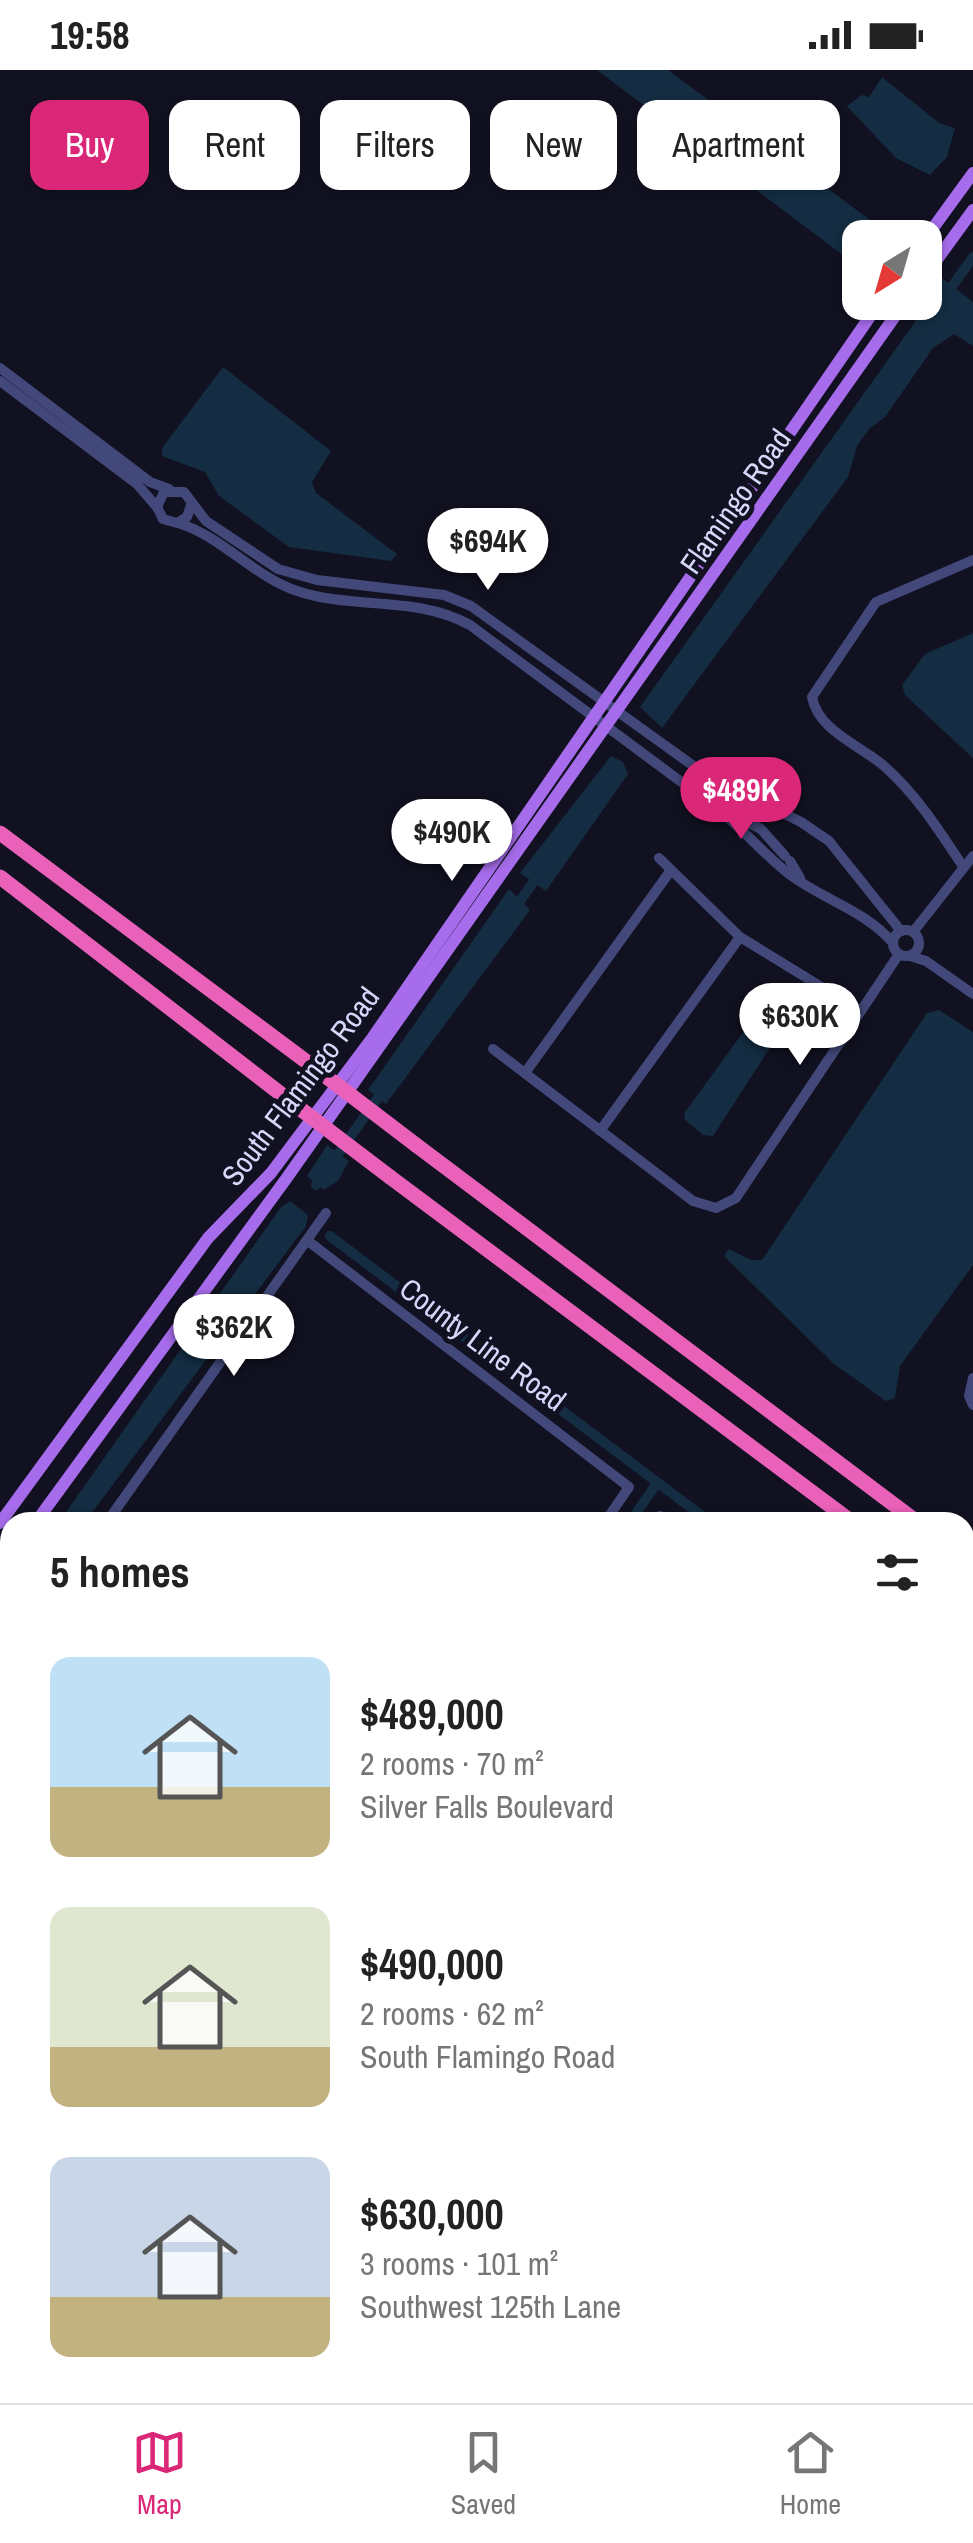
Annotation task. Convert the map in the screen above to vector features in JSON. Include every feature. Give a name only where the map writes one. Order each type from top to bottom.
[{"type":"highway","points":[[0,833],[904,1512]]},
{"type":"highway","points":[[0,877],[390,1177],[839,1512]]},
{"type":"main road","points":[[939,220],[973,172]]},
{"type":"main road","points":[[942,251],[973,210]]},
{"type":"main road","name":"Flamingo Road","points":[[592,718],[868,320]]},
{"type":"main road","name":"Flamingo Road","points":[[606,728],[892,320]]},
{"type":"main road","name":"South Flamingo Road","points":[[8,1512],[208,1238],[271,1173],[373,1037],[592,718]]},
{"type":"main road","name":"South Flamingo Road","points":[[43,1512],[606,728]]},
{"type":"street","points":[[0,368],[150,482],[184,492],[191,505],[255,558],[317,580],[406,588],[455,598],[487,616],[706,776],[801,822],[829,841],[946,974],[973,994]]},
{"type":"street","points":[[0,381],[137,484],[163,520],[209,536],[272,580],[316,596],[418,606],[454,616],[715,807],[755,838],[786,873],[879,927],[903,955],[946,974]]},
{"type":"street","points":[[157,507],[160,496],[170,490]]},
{"type":"street","points":[[177,523],[188,517],[191,505]]},
{"type":"street","points":[[962,865],[912,793],[872,756],[828,727],[814,708],[816,686],[876,602],[973,560]]},
{"type":"street","points":[[316,596],[317,580]]},
{"type":"street","points":[[715,807],[762,830],[800,878]]},
{"type":"street","points":[[893,943],[911,934],[962,865],[973,856]]},
{"type":"street","points":[[659,858],[740,937],[859,1010]]},
{"type":"street","points":[[525,1074],[671,870]]},
{"type":"street","points":[[493,1050],[693,1201],[716,1208],[736,1198],[802,1104],[859,1010],[903,955],[916,950],[911,934]]},
{"type":"street","points":[[600,1130],[740,937]]},
{"type":"street","points":[[114,1512],[326,1212]]},
{"type":"street","name":"County Line Road","points":[[308,1241],[629,1487],[611,1512]]},
{"type":"street","points":[[971,1400],[973,1378]]},
{"type":"water","points":[[597,70],[668,70],[708,100],[637,100]]},
{"type":"water","points":[[882,77],[939,123],[955,128],[947,157],[930,175],[896,158],[847,106],[862,95],[869,97]]},
{"type":"water","points":[[756,190],[830,190],[870,220],[842,220],[842,254]]},
{"type":"water","points":[[942,278],[973,302],[973,346],[954,334],[933,348],[885,417],[869,429],[857,446],[848,477],[662,728],[640,707],[915,322],[942,320]]},
{"type":"water","points":[[223,367],[331,451],[312,482],[316,493],[397,554],[391,561],[289,547],[219,496],[205,472],[162,456],[162,448]]},
{"type":"water","points":[[973,633],[973,758],[905,695],[902,685],[925,654]]},
{"type":"water","points":[[611,756],[623,762],[628,774],[546,891],[520,873]]},
{"type":"water","points":[[509,889],[530,910],[386,1104],[368,1090]]},
{"type":"water","points":[[939,1010],[973,1032],[973,1265],[900,1366],[895,1398],[886,1401],[834,1364],[724,1256],[729,1249],[751,1260],[762,1260],[927,1013]]},
{"type":"water","points":[[763,1016],[774,1025],[777,1037],[713,1136],[703,1135],[684,1119],[685,1112],[752,1020]]},
{"type":"water","points":[[327,1145],[349,1161],[338,1181],[324,1190],[307,1176]]},
{"type":"water","points":[[290,1201],[308,1215],[306,1226],[92,1512],[66,1512],[281,1207]]},
{"type":"waterway","points":[[946,295],[973,257]]},
{"type":"waterway","points":[[515,908],[540,873]]},
{"type":"waterway","points":[[316,1185],[385,1088]]},
{"type":"waterway","points":[[330,1236],[697,1512]]},
{"type":"waterway","points":[[637,1512],[657,1483]]}]
